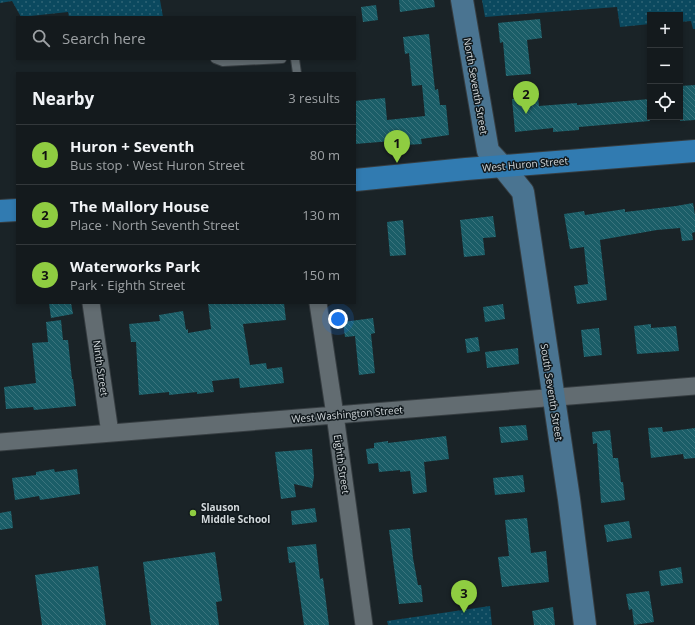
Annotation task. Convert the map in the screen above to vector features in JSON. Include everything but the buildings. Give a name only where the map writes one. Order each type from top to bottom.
[{"type":"main road","name":"West Huron Street","points":[[356,180],[502,166],[695,151]]},
{"type":"main road","points":[[0,211],[16,210]]},
{"type":"street","name":"North Seventh Street","points":[[462,0],[488,151],[502,166]]},
{"type":"street","name":"South Seventh Street","points":[[502,166],[522,192],[569,499],[585,625]]},
{"type":"street","name":"Ninth Street","points":[[91,304],[110,433]]},
{"type":"street","name":"Eighth Street","points":[[318,304],[336,415],[364,625]]},
{"type":"street","name":"West Washington Street","points":[[0,442],[695,386]]},
{"type":"lane","points":[[217,60],[222,62],[262,60]]},
{"type":"lane","points":[[295,60],[297,72]]},
{"type":"shaded area","points":[[0,0],[160,0],[163,16],[69,16],[68,12],[20,16],[12,1],[0,3]]},
{"type":"shaded area","points":[[482,0],[695,0],[695,29],[693,29],[691,21],[683,22],[683,12],[647,12],[647,24],[620,27],[617,7],[485,17]]},
{"type":"shaded area","points":[[490,606],[492,625],[388,625],[387,621]]},
{"type":"place","name":"The Mallory House","points":[[526,114]]},
{"type":"place","name":"Huron + Seventh","points":[[397,163]]},
{"type":"place","name":"Slauson Middle School","points":[[193,513]]},
{"type":"place","name":"Waterworks Park","points":[[464,613]]}]
